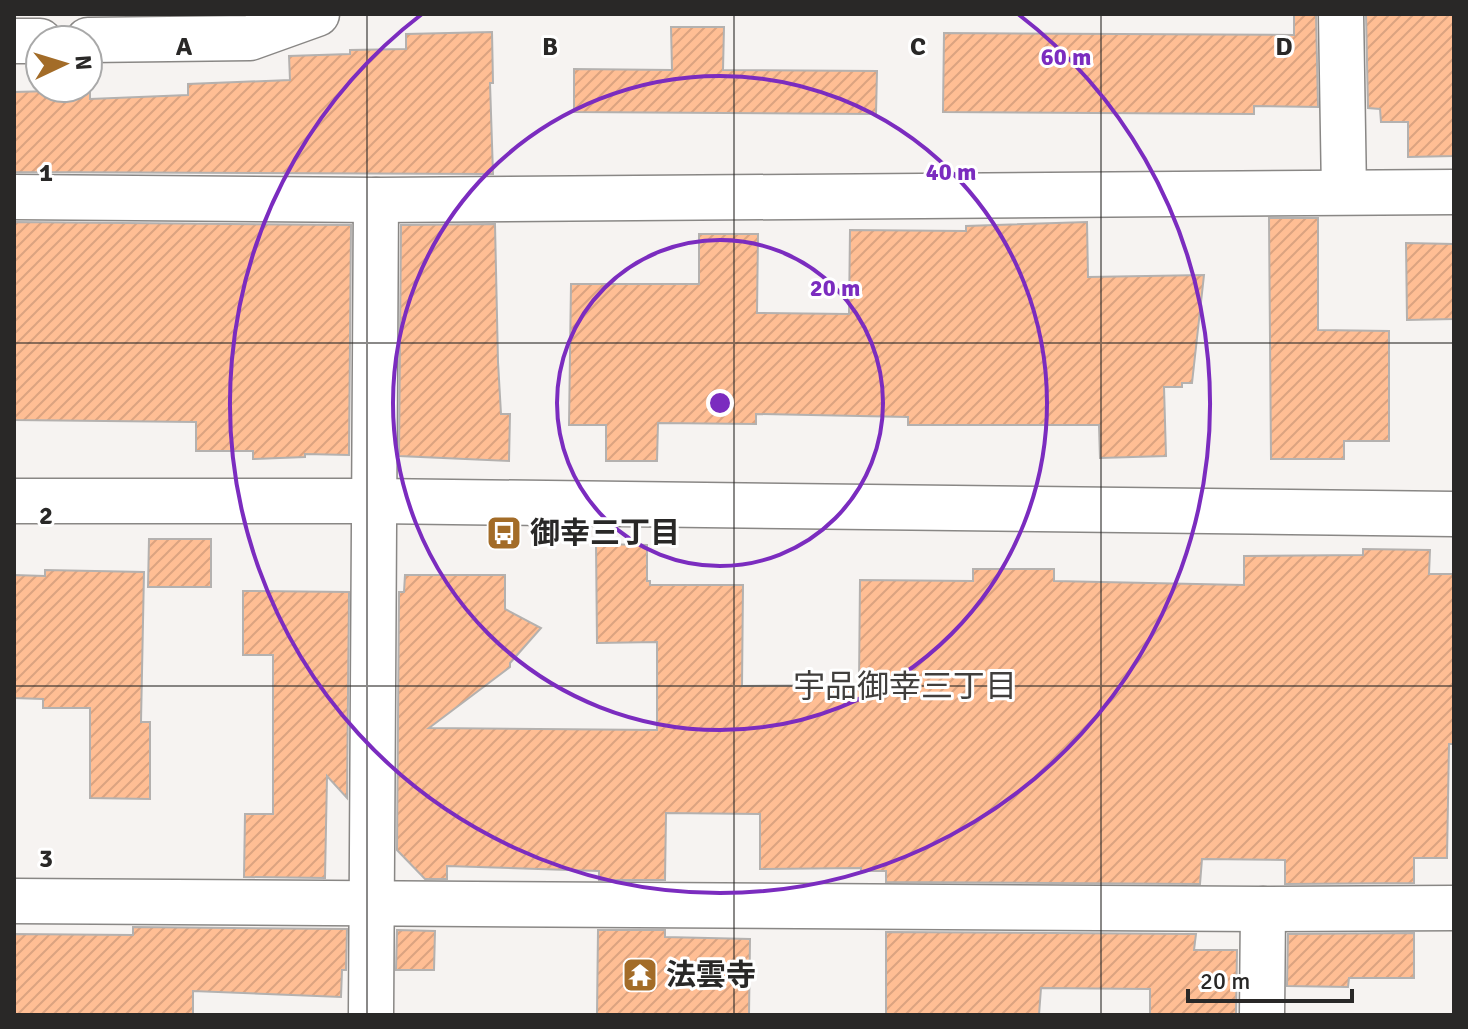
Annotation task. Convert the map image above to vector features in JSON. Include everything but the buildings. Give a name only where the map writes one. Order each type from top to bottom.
[{"type":"street","points":[[104,40],[250,38],[317,14]]},
{"type":"street","points":[[1341,14],[1344,192]]},
{"type":"street","points":[[14,197],[376,200],[1454,192]]},
{"type":"street","points":[[371,1015],[376,200]]},
{"type":"street","points":[[14,501],[375,501],[1454,514]]},
{"type":"street","points":[[14,901],[1454,908]]},
{"type":"street","points":[[1262,1015],[1263,909]]},
{"type":"place","name":"御幸三丁目","points":[[504,533]]},
{"type":"place","name":"法雲寺","points":[[640,975]]},
{"type":"district","name":"宇品御幸三丁目","points":[[905,686]]}]
